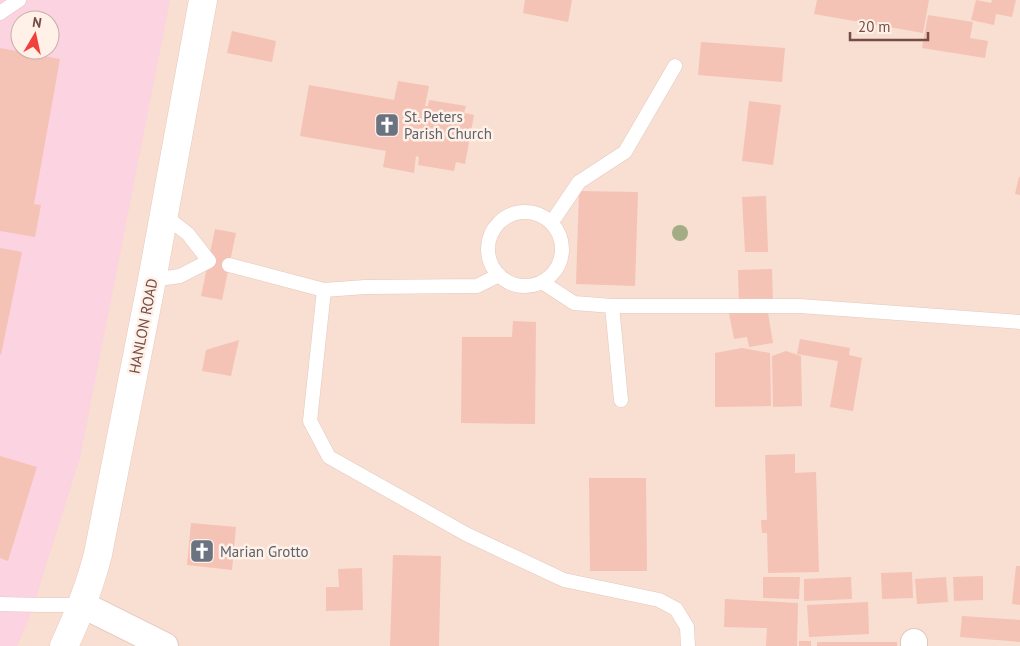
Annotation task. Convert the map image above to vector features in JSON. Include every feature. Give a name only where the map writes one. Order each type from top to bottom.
[{"type":"main road","name":"HANLON ROAD","points":[[64,646],[83,604],[98,554],[152,280],[203,0]]},
{"type":"street","points":[[83,604],[165,646]]},
{"type":"lane","points":[[0,13],[18,0]]},
{"type":"lane","points":[[552,222],[579,182],[625,152],[675,66]]},
{"type":"lane","points":[[519,212],[531,212],[552,222],[562,243],[562,255],[552,275],[542,282],[531,285],[519,285],[508,282],[499,275],[492,265],[488,254],[488,242],[498,222],[519,212]]},
{"type":"lane","points":[[152,280],[180,276],[209,261],[188,234],[164,216]]},
{"type":"lane","points":[[229,265],[324,290],[365,287],[477,286],[499,275]]},
{"type":"lane","points":[[542,282],[574,303],[612,306],[800,306],[1020,322]]},
{"type":"lane","points":[[324,290],[310,421],[329,457],[466,534],[564,580],[659,600],[676,609],[688,627],[688,646]]},
{"type":"lane","points":[[612,306],[621,400]]},
{"type":"lane","points":[[0,604],[83,604]]},
{"type":"shaded area","points":[[0,0],[1020,0],[1020,646],[0,646]]},
{"type":"shaded area","points":[[0,0],[170,0],[80,458],[29,619],[17,646],[0,646]]},
{"type":"building","points":[[525,0],[572,0],[568,22],[523,13]]},
{"type":"building","points":[[817,0],[929,0],[923,33],[814,14]]},
{"type":"building","points":[[976,0],[991,3],[992,0],[1016,0],[1012,17],[996,14],[994,25],[971,20]]},
{"type":"building","points":[[928,15],[973,22],[970,38],[988,41],[985,58],[922,48]]},
{"type":"building","points":[[232,31],[276,41],[272,62],[227,53]]},
{"type":"building","points":[[701,42],[785,48],[782,82],[698,75]]},
{"type":"building","points":[[0,48],[10,50],[10,60],[60,60],[34,204],[41,205],[35,237],[0,231]]},
{"type":"building","name":"St. Peters Parish Church","points":[[398,81],[429,86],[425,106],[428,106],[429,100],[466,106],[464,113],[474,115],[465,164],[456,162],[454,171],[418,165],[419,157],[416,156],[414,173],[383,167],[386,151],[300,136],[309,85],[394,100]]},
{"type":"building","points":[[749,101],[781,105],[773,165],[742,161]]},
{"type":"building","points":[[1020,177],[1020,195],[1015,194]]},
{"type":"building","points":[[579,191],[638,192],[635,286],[576,284]]},
{"type":"building","points":[[766,196],[768,252],[745,252],[742,197]]},
{"type":"building","points":[[215,229],[236,233],[222,300],[201,296]]},
{"type":"building","points":[[0,248],[22,252],[1,355],[0,354]]},
{"type":"building","points":[[772,269],[773,303],[739,304],[738,270]]},
{"type":"building","points":[[767,307],[773,343],[749,347],[747,337],[734,339],[729,313]]},
{"type":"building","points":[[513,321],[536,322],[535,424],[461,423],[462,337],[512,337]]},
{"type":"building","points":[[800,339],[850,348],[849,355],[862,358],[853,411],[830,407],[838,361],[797,354]]},
{"type":"building","points":[[239,340],[231,376],[202,371],[206,350]]},
{"type":"building","points":[[742,348],[770,353],[771,406],[715,407],[715,353]]},
{"type":"building","points":[[786,351],[801,356],[802,406],[773,407],[772,356]]},
{"type":"building","points":[[795,454],[795,473],[816,472],[819,572],[768,573],[767,533],[762,533],[761,520],[767,520],[765,455]]},
{"type":"building","points":[[0,456],[37,467],[8,561],[0,558]]},
{"type":"building","points":[[589,478],[646,478],[647,571],[590,571]]},
{"type":"building","points":[[191,523],[236,527],[232,570],[187,565]]},
{"type":"building","points":[[393,555],[441,556],[439,646],[390,646]]},
{"type":"building","points":[[1016,566],[1020,566],[1020,605],[1012,604]]},
{"type":"building","points":[[362,568],[363,610],[326,611],[326,587],[339,587],[338,569]]},
{"type":"building","points":[[912,572],[913,598],[882,599],[881,573]]},
{"type":"building","points":[[983,576],[983,600],[954,601],[953,577]]},
{"type":"building","points":[[763,577],[800,577],[799,599],[763,598]]},
{"type":"building","points":[[851,577],[852,599],[804,601],[804,579]]},
{"type":"building","points":[[946,577],[948,602],[917,604],[915,579]]},
{"type":"building","points":[[725,599],[798,603],[797,646],[766,646],[767,628],[724,627]]},
{"type":"building","points":[[868,602],[869,634],[809,637],[807,605]]},
{"type":"building","points":[[962,616],[1020,620],[1020,642],[960,637]]},
{"type":"building","points":[[799,641],[811,641],[811,646],[799,646]]},
{"type":"building","points":[[817,642],[897,642],[897,646],[817,646]]},
{"type":"place","name":"St. Peters Parish Church","points":[[387,125]]},
{"type":"place","name":"Marian Grotto","points":[[202,551]]}]
